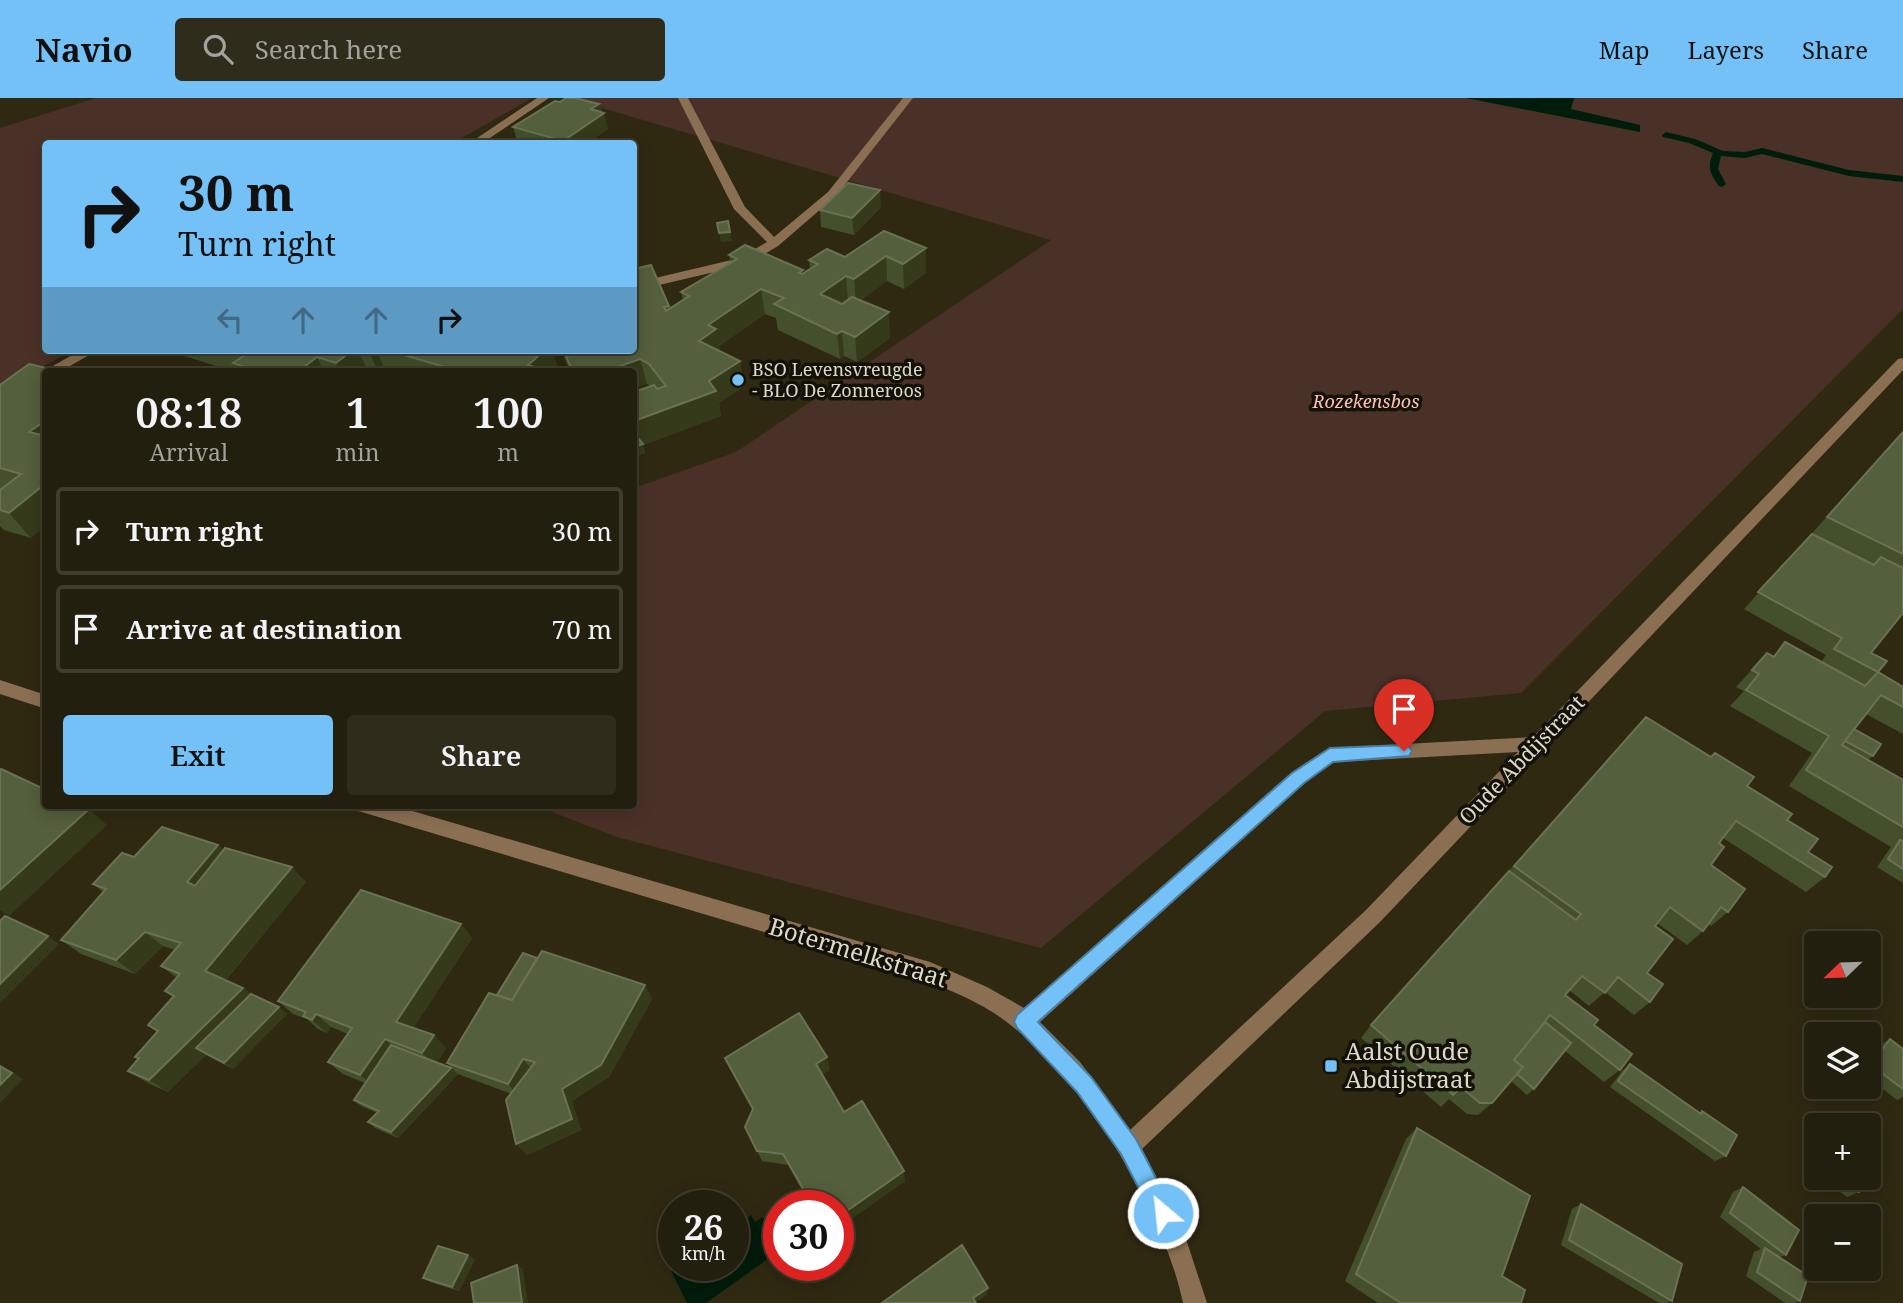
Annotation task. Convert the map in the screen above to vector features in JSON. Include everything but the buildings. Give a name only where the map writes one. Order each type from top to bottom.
[{"type":"street","points":[[479,140],[544,98]]},
{"type":"street","points":[[683,98],[740,209],[775,243]]},
{"type":"street","points":[[637,286],[744,261],[775,243],[832,194],[908,98]]},
{"type":"street","points":[[57,368],[83,354]]},
{"type":"street","name":"Oude Abdijstraat","points":[[1129,1146],[1373,916],[1903,362]]},
{"type":"street","points":[[0,687],[42,701]]},
{"type":"street","points":[[1024,1022],[1298,778],[1330,755],[1537,744]]},
{"type":"street","name":"Botermelkstraat","points":[[379,809],[930,972],[982,994],[1024,1022],[1084,1084],[1129,1146],[1163,1213],[1192,1283],[1195,1303]]},
{"type":"green space","points":[[96,98],[532,98],[458,140],[42,140],[42,354],[66,354],[0,389],[0,128]]},
{"type":"green space","name":"Rozekensbos","points":[[568,98],[1903,98],[1903,309],[1521,693],[1325,711],[1041,948],[617,837],[544,809],[637,809],[637,487],[736,452],[1051,240]]},
{"type":"shaded area","points":[[1466,98],[1574,98],[1571,109],[1640,125],[1640,132]]},
{"type":"shaded area","points":[[751,1215],[755,1222],[763,1217],[763,1262],[749,1272]]},
{"type":"shaded area","points":[[676,1281],[737,1281],[706,1303],[687,1303]]},
{"type":"waterway","points":[[1666,135],[1692,141],[1721,153],[1745,155],[1762,151],[1849,173],[1903,179]]},
{"type":"waterway","points":[[1718,152],[1714,169],[1722,184]]},
{"type":"place","name":"BSO Levensvreugde - BLO De Zonneroos","points":[[738,380]]},
{"type":"place","name":"Aalst Oude Abdijstraat","points":[[1331,1066]]},
{"type":"route","points":[[1163,1213],[1129,1146],[1084,1084],[1024,1022],[1298,778],[1330,755],[1404,751]]}]
